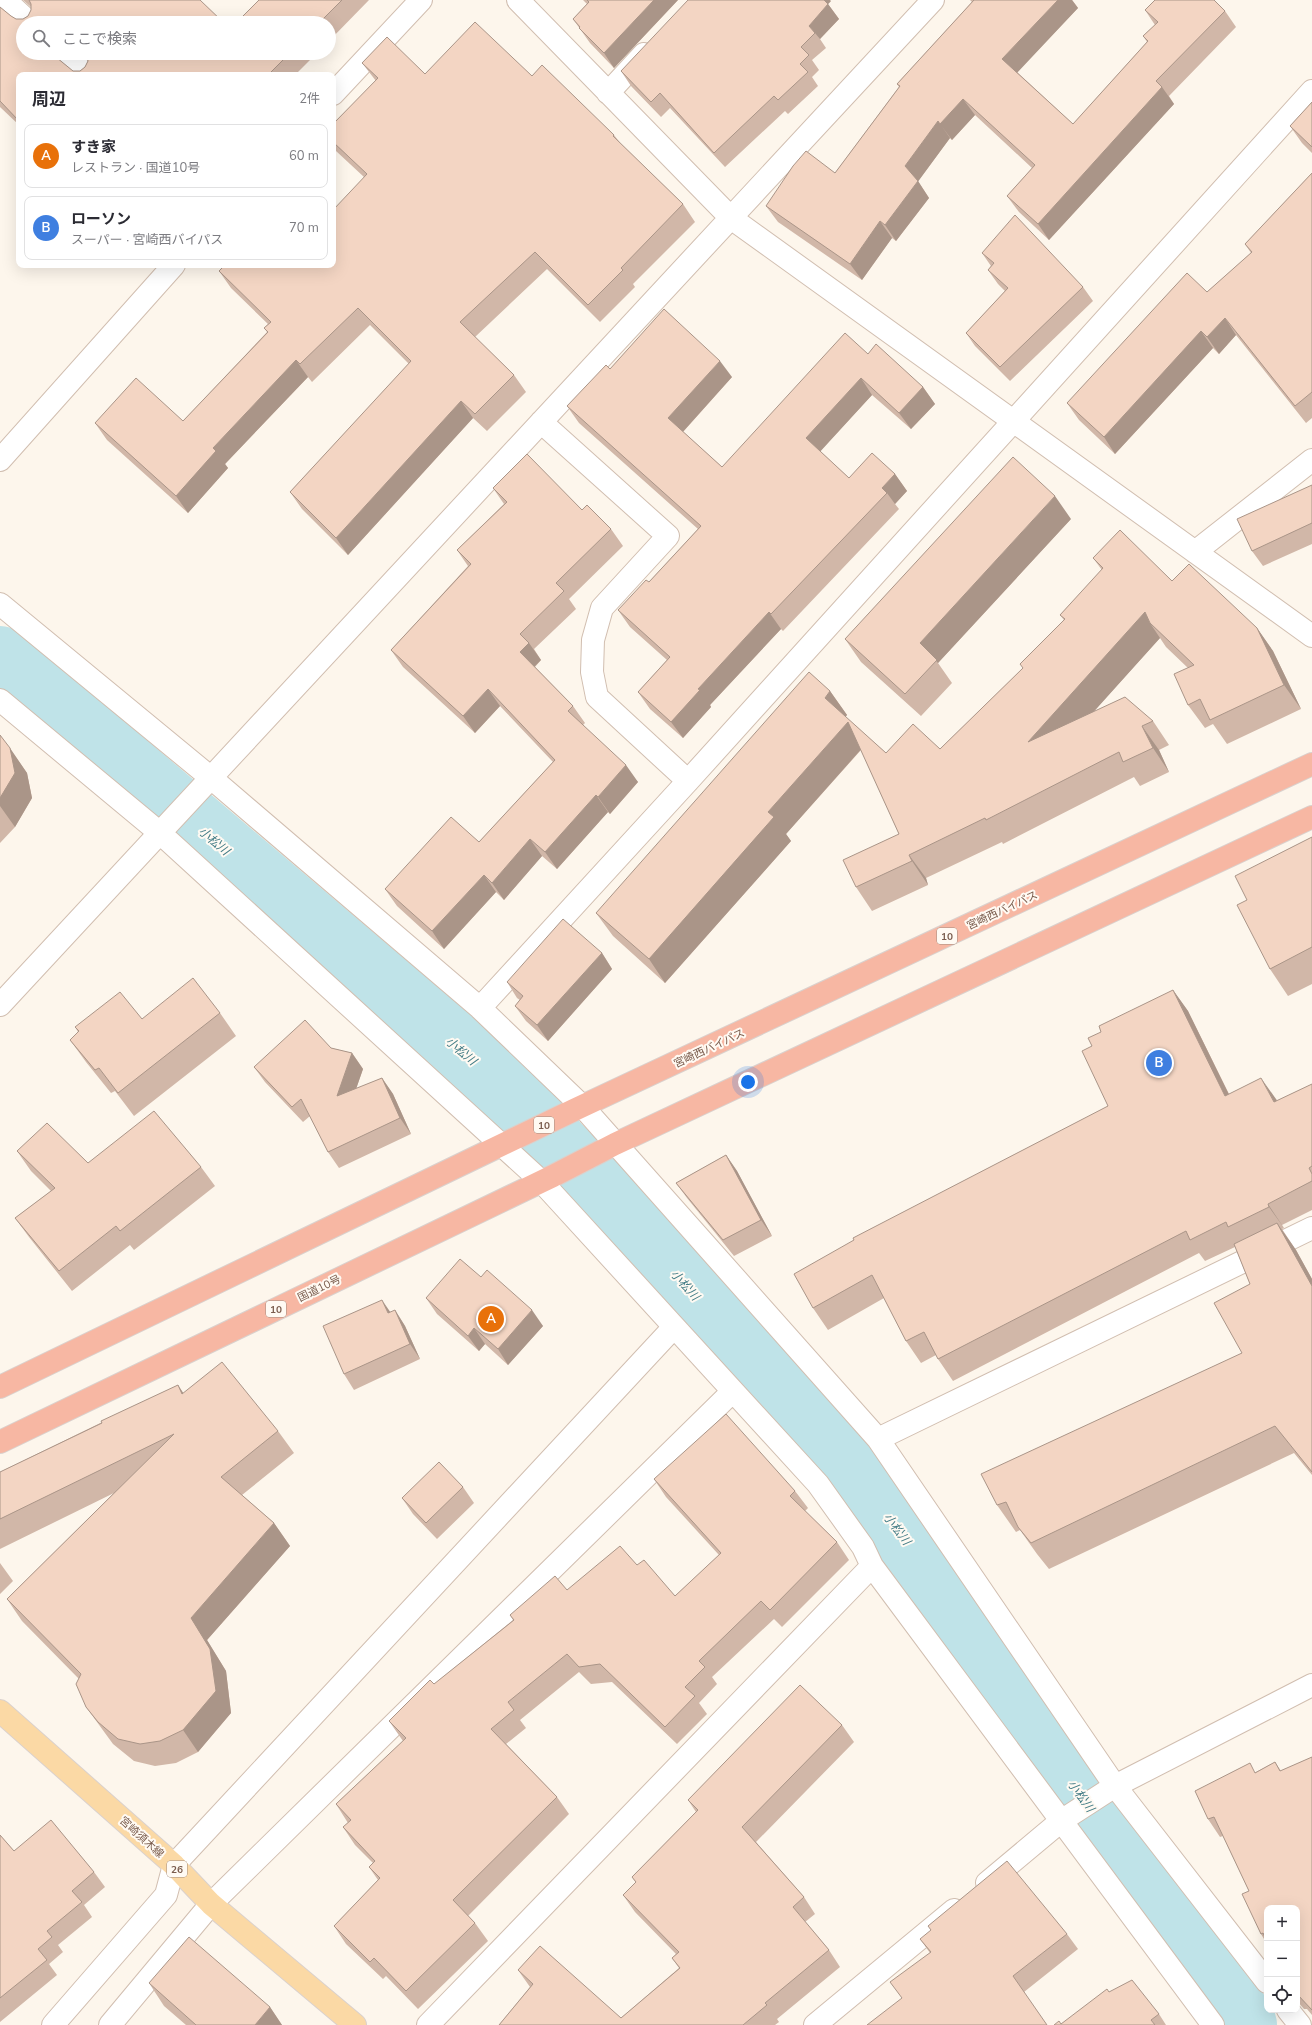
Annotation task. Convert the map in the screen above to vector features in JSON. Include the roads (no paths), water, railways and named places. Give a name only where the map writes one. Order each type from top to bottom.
[{"type":"highway","name":"宮崎西バイパス","points":[[578,1109],[1312,764]]},
{"type":"highway","name":"10","points":[[611,1146],[1312,817]]},
{"type":"highway","name":"10","points":[[0,1387],[578,1109]]},
{"type":"highway","name":"国道10号","points":[[0,1442],[611,1146]]},
{"type":"main road","name":"宮崎須木線","points":[[0,1711],[174,1865],[211,1904],[355,2025]]},
{"type":"street","points":[[4,0],[22,16]]},
{"type":"street","points":[[336,91],[421,0]]},
{"type":"street","points":[[518,0],[731,218],[1312,636]]},
{"type":"street","points":[[0,1006],[933,0]]},
{"type":"street","points":[[608,92],[657,40]]},
{"type":"street","points":[[70,60],[84,72]]},
{"type":"street","points":[[480,1008],[688,781],[1312,91]]},
{"type":"street","points":[[0,460],[171,268]]},
{"type":"street","points":[[541,422],[668,536],[602,608],[593,640],[592,672],[597,697],[688,781]]},
{"type":"street","points":[[1194,552],[1312,460]]},
{"type":"street","points":[[0,604],[210,778],[480,1008],[578,1109],[878,1439],[1115,1786],[1264,1978]]},
{"type":"street","points":[[0,700],[160,833],[547,1178],[674,1327],[818,1484],[863,1547],[872,1566],[1213,2025]]},
{"type":"street","points":[[878,1439],[1312,1228]]},
{"type":"street","points":[[53,2025],[166,1895],[174,1865],[674,1327]]},
{"type":"street","points":[[110,2025],[211,1904],[732,1392]]},
{"type":"street","points":[[428,2025],[872,1566]]},
{"type":"street","points":[[815,2025],[1061,1821],[1115,1786],[1312,1686]]},
{"type":"street","points":[[1290,2013],[1300,2025]]},
{"type":"waterway","name":"小松川","points":[[0,660],[482,1069],[649,1243],[865,1487],[914,1552],[979,1657],[1206,1967],[1243,2025]]},
{"type":"place","name":"ローソン","points":[[1159,1063]]},
{"type":"place","name":"すき家","points":[[491,1319]]}]
